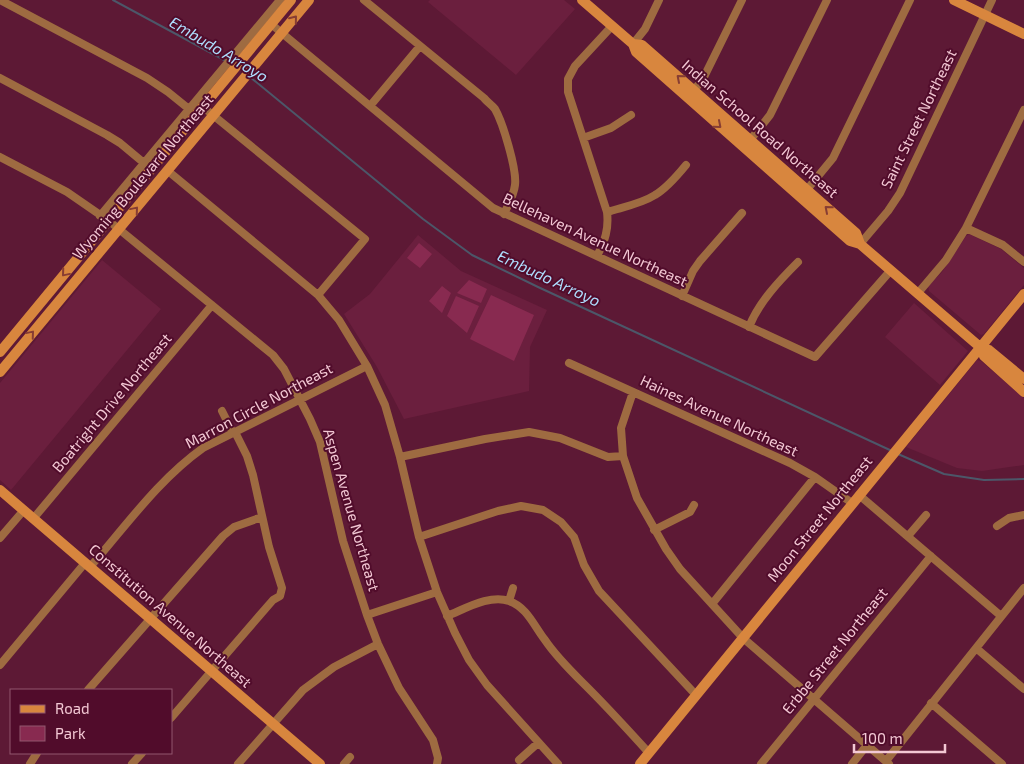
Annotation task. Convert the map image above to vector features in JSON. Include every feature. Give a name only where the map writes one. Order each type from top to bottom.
[{"type":"street","points":[[0,0],[147,78],[189,109]]},
{"type":"street","points":[[241,54],[280,0]]},
{"type":"street","name":"Wyoming Boulevard Northeast","points":[[0,352],[104,219],[203,107],[226,72],[241,54],[271,24],[291,0]]},
{"type":"street","name":"Wyoming Boulevard Northeast","points":[[0,372],[309,0]]},
{"type":"street","points":[[364,0],[494,108],[515,172],[513,194],[504,214]]},
{"type":"street","name":"Indian School Road Northeast","points":[[582,0],[633,44],[636,52],[691,94],[804,194],[850,240],[860,244],[980,347],[989,350],[1024,379]]},
{"type":"street","points":[[633,44],[645,29],[659,0]]},
{"type":"street","points":[[691,94],[704,79],[742,0]]},
{"type":"street","points":[[747,144],[770,115],[827,0]]},
{"type":"street","points":[[804,194],[833,158],[910,0]]},
{"type":"street","points":[[954,0],[1024,34]]},
{"type":"street","name":"Saint Street Northeast","points":[[860,244],[888,211],[900,193],[992,0]]},
{"type":"street","name":"Bellehaven Avenue Northeast","points":[[271,24],[484,201],[504,214],[815,357],[891,270]]},
{"type":"street","points":[[598,256],[607,236],[607,212],[568,92],[568,79],[575,66],[612,26]]},
{"type":"street","points":[[370,106],[420,46]]},
{"type":"street","points":[[104,219],[144,163],[189,109],[226,72]]},
{"type":"street","points":[[0,78],[107,135],[144,163]]},
{"type":"street","points":[[203,107],[365,239],[318,295]]},
{"type":"street","points":[[918,293],[946,260],[966,228],[1023,113]]},
{"type":"street","points":[[583,138],[611,128],[630,115]]},
{"type":"street","name":"Aspen Avenue Northeast","points":[[0,157],[67,192],[119,229],[273,355],[284,369],[320,442],[338,526],[378,644],[399,688],[433,740],[438,758],[437,764]]},
{"type":"street","points":[[607,212],[637,203],[655,195],[668,186],[686,165]]},
{"type":"street","points":[[168,171],[318,295],[339,320],[367,366],[389,414],[419,537],[447,616],[469,660],[497,698],[558,764]]},
{"type":"street","points":[[682,296],[693,271],[700,261],[742,213]]},
{"type":"street","points":[[966,228],[1003,245],[1024,262]]},
{"type":"street","points":[[750,327],[755,314],[763,302],[798,262]]},
{"type":"street","name":"Moon Street Northeast","points":[[640,764],[1024,294]]},
{"type":"street","name":"Boatright Drive Northeast","points":[[34,519],[212,305]]},
{"type":"street","name":"Indian School Road Northeast","points":[[980,347],[984,356],[1024,392]]},
{"type":"street","name":"Haines Avenue Northeast","points":[[569,362],[790,463],[856,499],[908,536],[1001,616]]},
{"type":"street","name":"Marron Circle Northeast","points":[[0,665],[166,478],[187,459],[203,448],[367,366]]},
{"type":"street","points":[[633,392],[621,428],[623,456],[637,498],[654,530],[680,569],[743,638],[887,762],[931,703],[1023,591]]},
{"type":"street","points":[[172,717],[273,600],[280,596],[282,588],[247,456],[222,411]]},
{"type":"street","points":[[400,457],[529,432],[560,438],[608,457],[623,456]]},
{"type":"street","points":[[712,604],[815,477]]},
{"type":"street","name":"Constitution Avenue Northeast","points":[[0,490],[320,764]]},
{"type":"street","points":[[654,530],[690,512],[694,505]]},
{"type":"street","points":[[419,537],[498,511],[521,506],[543,510],[561,522],[574,537],[584,565],[599,591],[696,695]]},
{"type":"street","points":[[0,538],[24,510]]},
{"type":"street","points":[[908,536],[926,515]]},
{"type":"street","points":[[997,526],[1009,518],[1024,515]]},
{"type":"street","points":[[89,689],[223,536],[234,527],[262,517]]},
{"type":"street","name":"Erbbe Street Northeast","points":[[761,764],[931,556]]},
{"type":"street","points":[[509,601],[513,588]]},
{"type":"street","points":[[367,615],[437,592]]},
{"type":"street","points":[[447,616],[481,603],[496,600],[509,601],[521,608],[530,617],[545,641],[567,667],[650,752]]},
{"type":"street","points":[[238,764],[303,690],[334,666],[378,644]]},
{"type":"street","points":[[976,648],[1024,689]]},
{"type":"street","points":[[931,703],[1002,764]]},
{"type":"street","points":[[519,760],[538,743]]},
{"type":"street","points":[[852,764],[867,745]]},
{"type":"street","points":[[132,764],[141,754]]},
{"type":"street","points":[[344,764],[350,757]]},
{"type":"shaded area","points":[[430,0],[564,0],[575,9],[516,75],[428,2]]},
{"type":"shaded area","points":[[969,234],[1001,249],[1024,268],[1024,285],[984,334],[981,335],[929,291],[928,286],[942,272]]},
{"type":"shaded area","points":[[418,235],[461,271],[547,310],[530,347],[529,391],[404,419],[377,367],[344,314],[370,294]]},
{"type":"shaded area","points":[[102,260],[161,309],[11,490],[0,480],[0,383]]},
{"type":"shaded area","points":[[914,303],[968,351],[940,385],[885,337]]},
{"type":"shaded area","points":[[977,360],[981,361],[1024,398],[1024,465],[982,471],[957,468],[906,447]]},
{"type":"green space","points":[[419,243],[432,254],[420,268],[407,258]]},
{"type":"green space","points":[[469,280],[487,289],[481,303],[457,293]]},
{"type":"green space","points":[[442,286],[451,293],[442,313],[429,301]]},
{"type":"green space","points":[[491,295],[534,315],[514,361],[470,339]]},
{"type":"green space","points":[[456,296],[479,306],[467,333],[447,316]]},
{"type":"waterway","name":"Embudo Arroyo","points":[[113,0],[226,61]]},
{"type":"waterway","name":"Embudo Arroyo","points":[[250,77],[423,219],[472,255],[892,451]]},
{"type":"waterway","name":"Embudo Arroyo","points":[[898,454],[944,474],[984,480],[1024,479]]}]
